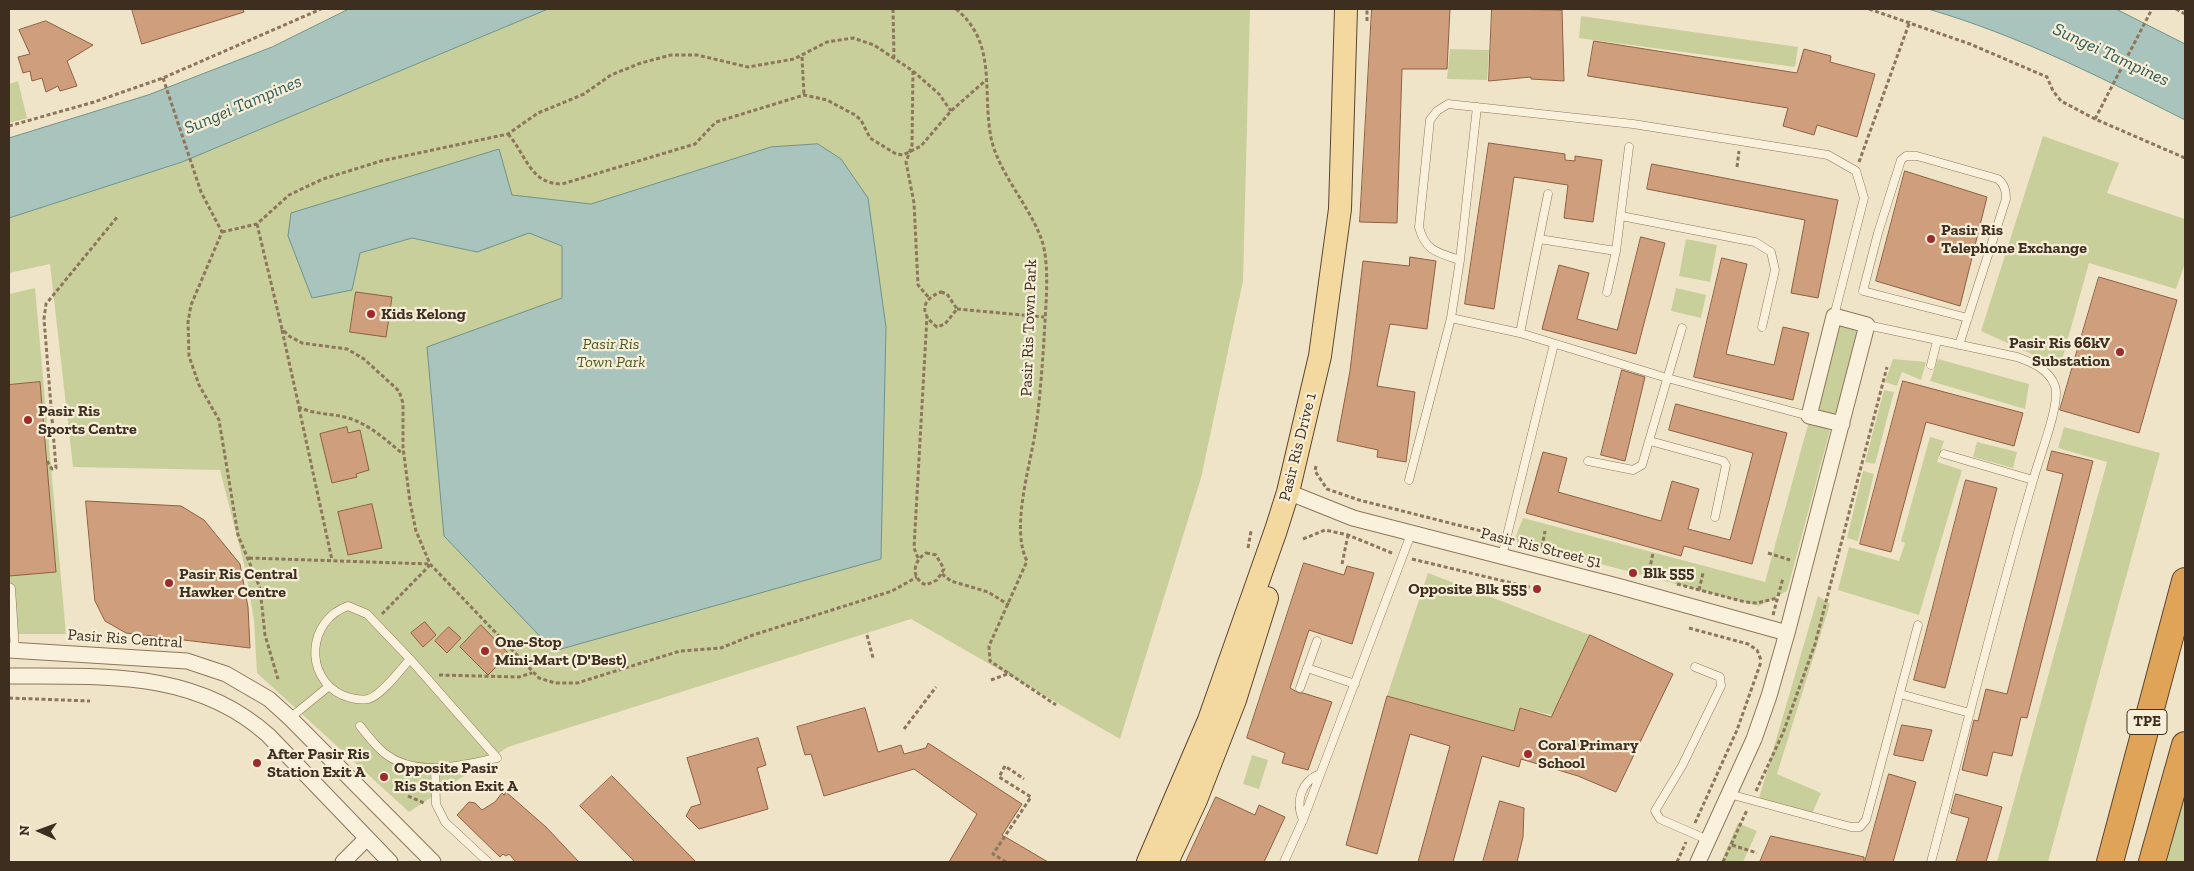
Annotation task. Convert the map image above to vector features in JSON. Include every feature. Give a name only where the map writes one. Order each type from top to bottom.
[{"type":"highway","name":"TPE","points":[[2110,862],[2185,581]]},
{"type":"highway","name":"TPE","points":[[2152,862],[2185,745]]},
{"type":"main road","name":"Pasir Ris Drive 1","points":[[1167,862],[1196,800],[1235,700],[1294,495],[1320,356],[1340,209],[1346,9]]},
{"type":"main road","name":"Pasir Ris Drive 1","points":[[1148,862],[1209,720],[1294,495],[1315,433],[1343,281],[1349,204],[1356,9]]},
{"type":"street","points":[[1698,862],[1766,705],[1788,633],[1805,565],[1842,424],[1867,325],[1834,316],[1809,416],[1842,424]]},
{"type":"street","name":"Pasir Ris Street 51","points":[[1294,495],[1353,518],[1410,534],[1538,565],[1788,633]]},
{"type":"street","name":"Pasir Ris Central","points":[[12,650],[187,661],[226,674],[269,699],[290,718],[433,862]]},
{"type":"street","points":[[9,676],[141,680],[171,684],[216,700],[251,720],[268,735],[390,862]]},
{"type":"street","points":[[343,862],[367,838]]},
{"type":"lane","points":[[1460,260],[1433,251],[1422,240],[1419,227],[1430,120],[1436,111],[1448,104],[1633,124],[1828,154],[1856,171],[1864,198],[1834,316]]},
{"type":"lane","points":[[1409,480],[1451,318],[1460,260],[1477,107]]},
{"type":"lane","points":[[1607,292],[1616,251],[1629,147]]},
{"type":"lane","points":[[1959,345],[1968,318],[2006,200],[2003,183],[1998,179],[1917,156],[1906,156],[1901,160],[1863,291],[1968,318]]},
{"type":"lane","points":[[1520,333],[1548,194]]},
{"type":"lane","points":[[1621,216],[1755,242],[1770,252],[1774,270],[1762,327]]},
{"type":"lane","points":[[1539,239],[1616,251]]},
{"type":"lane","points":[[1451,318],[1520,333],[1667,378],[1809,416]]},
{"type":"lane","points":[[1867,325],[2016,357],[2033,363],[2044,371],[2054,385],[2056,400],[1931,862]]},
{"type":"lane","points":[[1588,461],[1638,470],[1642,465],[1682,328]]},
{"type":"lane","points":[[1931,365],[1937,341]]},
{"type":"lane","points":[[1502,556],[1554,344]]},
{"type":"lane","points":[[1650,441],[1723,462],[1726,465],[1715,517]]},
{"type":"lane","points":[[1944,454],[2033,480]]},
{"type":"lane","points":[[1284,862],[1303,820],[1410,534]]},
{"type":"lane","points":[[9,587],[11,588],[12,650]]},
{"type":"lane","points":[[360,726],[384,753],[401,763],[434,768],[496,758],[424,674],[410,659],[374,621],[367,614],[348,606],[337,610],[329,616],[319,631],[315,653],[319,674],[328,687],[350,699],[370,699],[386,686],[410,659]]},
{"type":"lane","points":[[1729,794],[1860,827],[1866,820],[1918,625]]},
{"type":"lane","points":[[1300,688],[1316,641]]},
{"type":"lane","points":[[1695,667],[1717,675],[1720,678],[1721,686],[1682,766],[1656,811],[1660,819],[1708,840]]},
{"type":"lane","points":[[1307,668],[1355,684]]},
{"type":"lane","points":[[290,718],[328,687]]},
{"type":"lane","points":[[1900,694],[1970,713]]},
{"type":"lane","points":[[434,768],[436,804],[445,822],[488,862]]},
{"type":"path","points":[[9,126],[94,102],[163,78],[321,9]]},
{"type":"path","points":[[893,9],[894,57]]},
{"type":"path","name":"Pasir Ris Town Park","points":[[956,9],[968,20],[983,45],[992,141],[1043,243],[1045,271],[1044,317],[1036,426],[1020,527],[1022,551],[1027,561],[1009,605],[989,646],[990,660],[1056,705]]},
{"type":"path","points":[[1869,9],[1910,21],[2047,77],[2052,91],[2061,101],[2095,119],[2185,158]]},
{"type":"path","points":[[2095,119],[2152,9]]},
{"type":"path","points":[[2176,9],[2185,14]]},
{"type":"path","points":[[1856,171],[1910,21]]},
{"type":"path","points":[[222,232],[256,224],[289,195],[323,179],[381,161],[508,134],[538,113],[584,94],[611,75],[659,57],[685,54],[748,67],[802,57],[827,42],[853,38],[874,45],[913,71],[939,94],[951,111]]},
{"type":"path","points":[[802,57],[804,95]]},
{"type":"path","points":[[913,71],[912,145],[908,153],[907,168],[914,203],[917,281],[919,287],[930,299]]},
{"type":"path","points":[[163,78],[201,192],[222,232]]},
{"type":"path","points":[[508,134],[520,147],[535,175],[546,183],[562,184],[695,144],[701,140],[710,125],[724,118],[804,95],[827,100],[855,115],[861,120],[870,138],[896,154],[908,153],[921,146],[951,111],[986,80]]},
{"type":"path","points":[[47,461],[52,469],[56,468],[44,319],[46,304],[118,216]]},
{"type":"path","points":[[256,224],[282,329],[332,560]]},
{"type":"path","points":[[222,232],[191,305],[188,322],[188,349],[199,385],[219,420],[238,535],[260,588],[265,635],[278,679]]},
{"type":"path","points":[[940,293],[945,293],[954,303],[957,310],[940,327],[935,326],[927,316],[924,307],[930,299],[940,293]]},
{"type":"path","points":[[957,310],[1044,317]]},
{"type":"path","points":[[918,558],[914,548],[927,316]]},
{"type":"path","points":[[282,329],[289,336],[302,343],[347,349],[364,359],[399,391],[402,403],[404,454],[416,531],[430,564],[532,673],[544,681],[577,683],[680,651],[721,648],[753,635],[892,591],[917,577]]},
{"type":"path","points":[[1724,862],[1783,733],[1815,644],[1887,367]]},
{"type":"path","points":[[299,407],[314,413],[336,415],[360,422],[404,454]]},
{"type":"path","points":[[1358,500],[1597,563]]},
{"type":"path","points":[[1303,538],[1325,530],[1348,535],[1402,557],[1537,589]]},
{"type":"path","points":[[1538,565],[1545,531]]},
{"type":"path","points":[[1342,564],[1348,535]]},
{"type":"path","points":[[1786,567],[1791,550]]},
{"type":"path","points":[[926,553],[934,554],[942,564],[942,574],[933,583],[926,585],[917,577],[914,568],[918,558],[926,553]]},
{"type":"path","points":[[1648,578],[1653,553]]},
{"type":"path","points":[[1768,553],[1805,565]]},
{"type":"path","points":[[248,558],[430,564]]},
{"type":"path","points":[[374,621],[430,564]]},
{"type":"path","points":[[1699,590],[1703,573]]},
{"type":"path","points":[[942,574],[951,581],[988,592],[1009,605]]},
{"type":"path","points":[[1677,862],[1737,730],[1761,660],[1784,575]]},
{"type":"path","points":[[1640,576],[1656,580]]},
{"type":"path","points":[[1674,584],[1745,602],[1757,603],[1778,598]]},
{"type":"path","points":[[1689,628],[1748,644],[1757,650],[1761,660]]},
{"type":"path","points":[[867,635],[873,658]]},
{"type":"path","points":[[424,674],[519,677],[532,673]]},
{"type":"path","points":[[991,680],[1010,673]]},
{"type":"path","points":[[904,729],[936,688]]},
{"type":"path","points":[[9,698],[90,701]]},
{"type":"path","points":[[1006,862],[992,854],[1030,797],[999,777],[1005,766],[1024,779]]},
{"type":"path","points":[[408,796],[429,804],[436,804]]},
{"type":"path","points":[[1732,845],[1757,854]]},
{"type":"green space","name":"Pasir Ris Town Park","points":[[548,9],[1250,9],[1243,281],[1201,478],[1120,739],[911,619],[508,747],[409,812],[257,673],[254,620],[245,568],[220,470],[73,467],[50,264],[9,273],[9,218],[182,162]]},
{"type":"green space","points":[[1581,16],[1798,47],[1795,67],[1579,38]]},
{"type":"green space","points":[[1450,49],[1489,50],[1487,80],[1447,79]]},
{"type":"green space","points":[[18,81],[27,118],[9,123],[9,84]]},
{"type":"green space","points":[[2043,136],[2119,163],[2107,193],[2185,219],[2185,263],[2176,289],[2089,263],[2060,367],[1981,331]]},
{"type":"green space","points":[[1686,239],[1717,245],[1710,282],[1679,276]]},
{"type":"green space","name":"Pasir Ris Sports Centre","points":[[35,288],[66,634],[9,634],[9,294]]},
{"type":"green space","points":[[1676,288],[1706,295],[1701,318],[1671,311]]},
{"type":"green space","points":[[1834,316],[1867,325],[1842,424],[1809,416]]},
{"type":"green space","points":[[1893,359],[1926,362],[1921,380],[1902,372],[1897,386],[1885,382]]},
{"type":"green space","points":[[1938,359],[2029,384],[2025,409],[1930,381]]},
{"type":"green space","points":[[1884,390],[1894,392],[1875,464],[1865,462]]},
{"type":"green space","points":[[1809,421],[1830,430],[1787,591],[1759,606],[1514,541],[1523,518],[1765,582]]},
{"type":"green space","points":[[2064,427],[2160,453],[2048,862],[1997,862],[2107,462],[2058,448]]},
{"type":"green space","points":[[1930,437],[1944,441],[1937,462],[1962,470],[1919,615],[1838,590],[1849,547],[1899,561],[1905,543],[1901,541]]},
{"type":"green space","points":[[1977,442],[2017,452],[2013,468],[1973,457]]},
{"type":"green space","points":[[1863,471],[1874,474],[1858,541],[1847,538]]},
{"type":"green space","points":[[1428,573],[1590,635],[1552,715],[1520,708],[1514,731],[1387,696]]},
{"type":"green space","points":[[1818,596],[1830,604],[1777,774],[1821,793],[1811,816],[1758,802]]},
{"type":"green space","points":[[1252,755],[1268,760],[1259,789],[1243,784]]},
{"type":"green space","points":[[2185,792],[2185,862],[2167,862]]},
{"type":"green space","points":[[1738,823],[1757,831],[1743,862],[1721,862]]},
{"type":"water","name":"Sungei Tampines","points":[[349,9],[548,9],[182,162],[9,218],[9,138],[148,95],[272,47]]},
{"type":"water","name":"Sungei Tampines","points":[[1928,9],[2116,9],[2185,44],[2185,120],[2091,73],[2027,44]]},
{"type":"water","points":[[818,144],[841,159],[868,198],[886,327],[881,559],[554,651],[444,536],[427,347],[562,298],[562,246],[529,233],[477,252],[412,238],[360,253],[352,290],[312,298],[288,236],[291,213],[499,149],[512,195],[591,204],[771,147]]},
{"type":"building","points":[[132,9],[243,9],[244,12],[142,44]]},
{"type":"building","points":[[1372,9],[1450,9],[1447,69],[1402,69],[1397,223],[1360,222]]},
{"type":"building","points":[[1492,9],[1562,10],[1564,81],[1531,79],[1531,77],[1489,81]]},
{"type":"building","points":[[46,21],[93,45],[67,61],[77,86],[60,91],[58,86],[46,92],[42,78],[32,81],[30,71],[23,73],[18,57],[30,54],[19,30]]},
{"type":"building","points":[[1594,41],[1797,73],[1804,49],[1831,56],[1830,62],[1875,74],[1857,137],[1817,125],[1814,135],[1783,126],[1788,108],[1588,76]]},
{"type":"building","points":[[1489,143],[1565,154],[1565,160],[1575,161],[1575,156],[1602,160],[1593,222],[1564,218],[1568,185],[1514,177],[1494,309],[1465,304]]},
{"type":"building","points":[[1652,164],[1838,200],[1818,298],[1791,293],[1805,220],[1647,189]]},
{"type":"building","name":"Pasir Ris Telephone Exchange","points":[[1905,171],[1987,197],[1960,306],[1876,281]]},
{"type":"building","points":[[1641,237],[1665,243],[1636,354],[1542,329],[1559,265],[1589,273],[1577,319],[1617,330]]},
{"type":"building","points":[[1410,257],[1436,261],[1427,329],[1390,324],[1377,386],[1415,392],[1406,462],[1377,457],[1378,450],[1337,441],[1350,371],[1363,261],[1409,266]]},
{"type":"building","points":[[1722,258],[1747,264],[1726,354],[1774,365],[1783,327],[1809,333],[1793,400],[1694,377]]},
{"type":"building","name":"Pasir Ris 66kV Substation","points":[[2099,277],[2177,300],[2139,433],[2060,410]]},
{"type":"building","name":"Kids Kelong","points":[[356,292],[392,297],[386,337],[350,332]]},
{"type":"building","points":[[1622,370],[1645,377],[1625,461],[1601,455]]},
{"type":"building","points":[[1903,381],[2023,413],[2014,446],[1926,422],[1891,552],[1860,544]]},
{"type":"building","points":[[40,382],[56,572],[9,576],[9,385]]},
{"type":"building","points":[[1676,404],[1787,433],[1752,564],[1684,546],[1681,556],[1526,513],[1543,452],[1567,458],[1558,492],[1661,521],[1672,481],[1699,489],[1688,529],[1730,540],[1753,453],[1669,430]]},
{"type":"building","points":[[347,427],[348,433],[360,430],[369,470],[356,474],[357,477],[332,483],[320,434]]},
{"type":"building","points":[[2052,451],[2093,461],[2027,718],[2021,717],[2012,756],[1993,752],[1987,776],[1962,770],[1974,720],[1978,721],[1986,689],[2007,694],[2063,474],[2047,470]]},
{"type":"building","points":[[1966,480],[1997,488],[1945,688],[1914,680]]},
{"type":"building","name":"Pasir Ris Central Hawker Centre","points":[[86,501],[181,506],[204,520],[240,564],[248,607],[250,648],[126,633],[105,621],[95,601]]},
{"type":"building","points":[[372,504],[382,548],[348,555],[338,512]]},
{"type":"building","points":[[1304,563],[1344,575],[1347,566],[1374,573],[1352,644],[1309,630],[1290,688],[1299,693],[1332,702],[1308,770],[1282,763],[1285,753],[1247,738]]},
{"type":"building","points":[[425,622],[436,635],[423,647],[411,633]]},
{"type":"building","name":"One-Stop Mini-Mart (D'Best)","points":[[481,625],[509,654],[488,675],[460,647]]},
{"type":"building","points":[[449,627],[461,638],[447,653],[435,641]]},
{"type":"building","points":[[1590,635],[1673,674],[1616,792],[1578,776],[1521,759],[1519,767],[1482,756],[1453,862],[1418,862],[1450,746],[1410,734],[1377,854],[1346,845],[1387,696],[1514,731],[1520,708],[1551,717]]},
{"type":"building","points":[[865,708],[878,752],[901,745],[904,754],[926,748],[928,743],[1022,804],[1002,835],[1048,862],[949,862],[977,814],[914,769],[824,796],[811,754],[805,755],[797,727]]},
{"type":"building","points":[[1902,725],[1932,730],[1923,761],[1894,755]]},
{"type":"building","points":[[758,738],[766,765],[757,768],[768,809],[699,829],[686,816],[691,807],[701,804],[687,758]]},
{"type":"building","points":[[1889,774],[1916,782],[1893,862],[1865,862]]},
{"type":"building","points":[[612,776],[696,862],[635,862],[580,806]]},
{"type":"building","points":[[506,792],[546,827],[579,862],[516,862],[509,854],[506,856],[503,854],[500,857],[457,815],[469,802],[475,803],[482,810],[495,802],[502,793],[504,795]]},
{"type":"building","points":[[1956,794],[2002,807],[1986,862],[1956,862],[1969,818],[1951,813]]},
{"type":"building","points":[[1216,797],[1255,815],[1259,805],[1285,817],[1264,862],[1186,862]]},
{"type":"building","points":[[1500,801],[1524,808],[1523,837],[1517,862],[1483,862]]},
{"type":"building","points":[[1771,836],[1864,857],[1864,862],[1760,862]]},
{"type":"place","name":"Pasir Ris Telephone Exchange","points":[[1931,239]]},
{"type":"place","name":"Kids Kelong","points":[[371,314]]},
{"type":"place","name":"Pasir Ris 66kV Substation","points":[[2120,352]]},
{"type":"place","name":"Pasir Ris Sports Centre","points":[[28,420]]},
{"type":"place","name":"Blk 555","points":[[1633,573]]},
{"type":"place","name":"Pasir Ris Central Hawker Centre","points":[[169,583]]},
{"type":"place","name":"Opposite Blk 555","points":[[1537,589]]},
{"type":"place","name":"One-Stop Mini-Mart (D'Best)","points":[[485,651]]},
{"type":"place","name":"Coral Primary School","points":[[1528,754]]},
{"type":"place","name":"After Pasir Ris Station Exit A","points":[[257,763]]},
{"type":"place","name":"Opposite Pasir Ris Station Exit A","points":[[384,777]]}]
